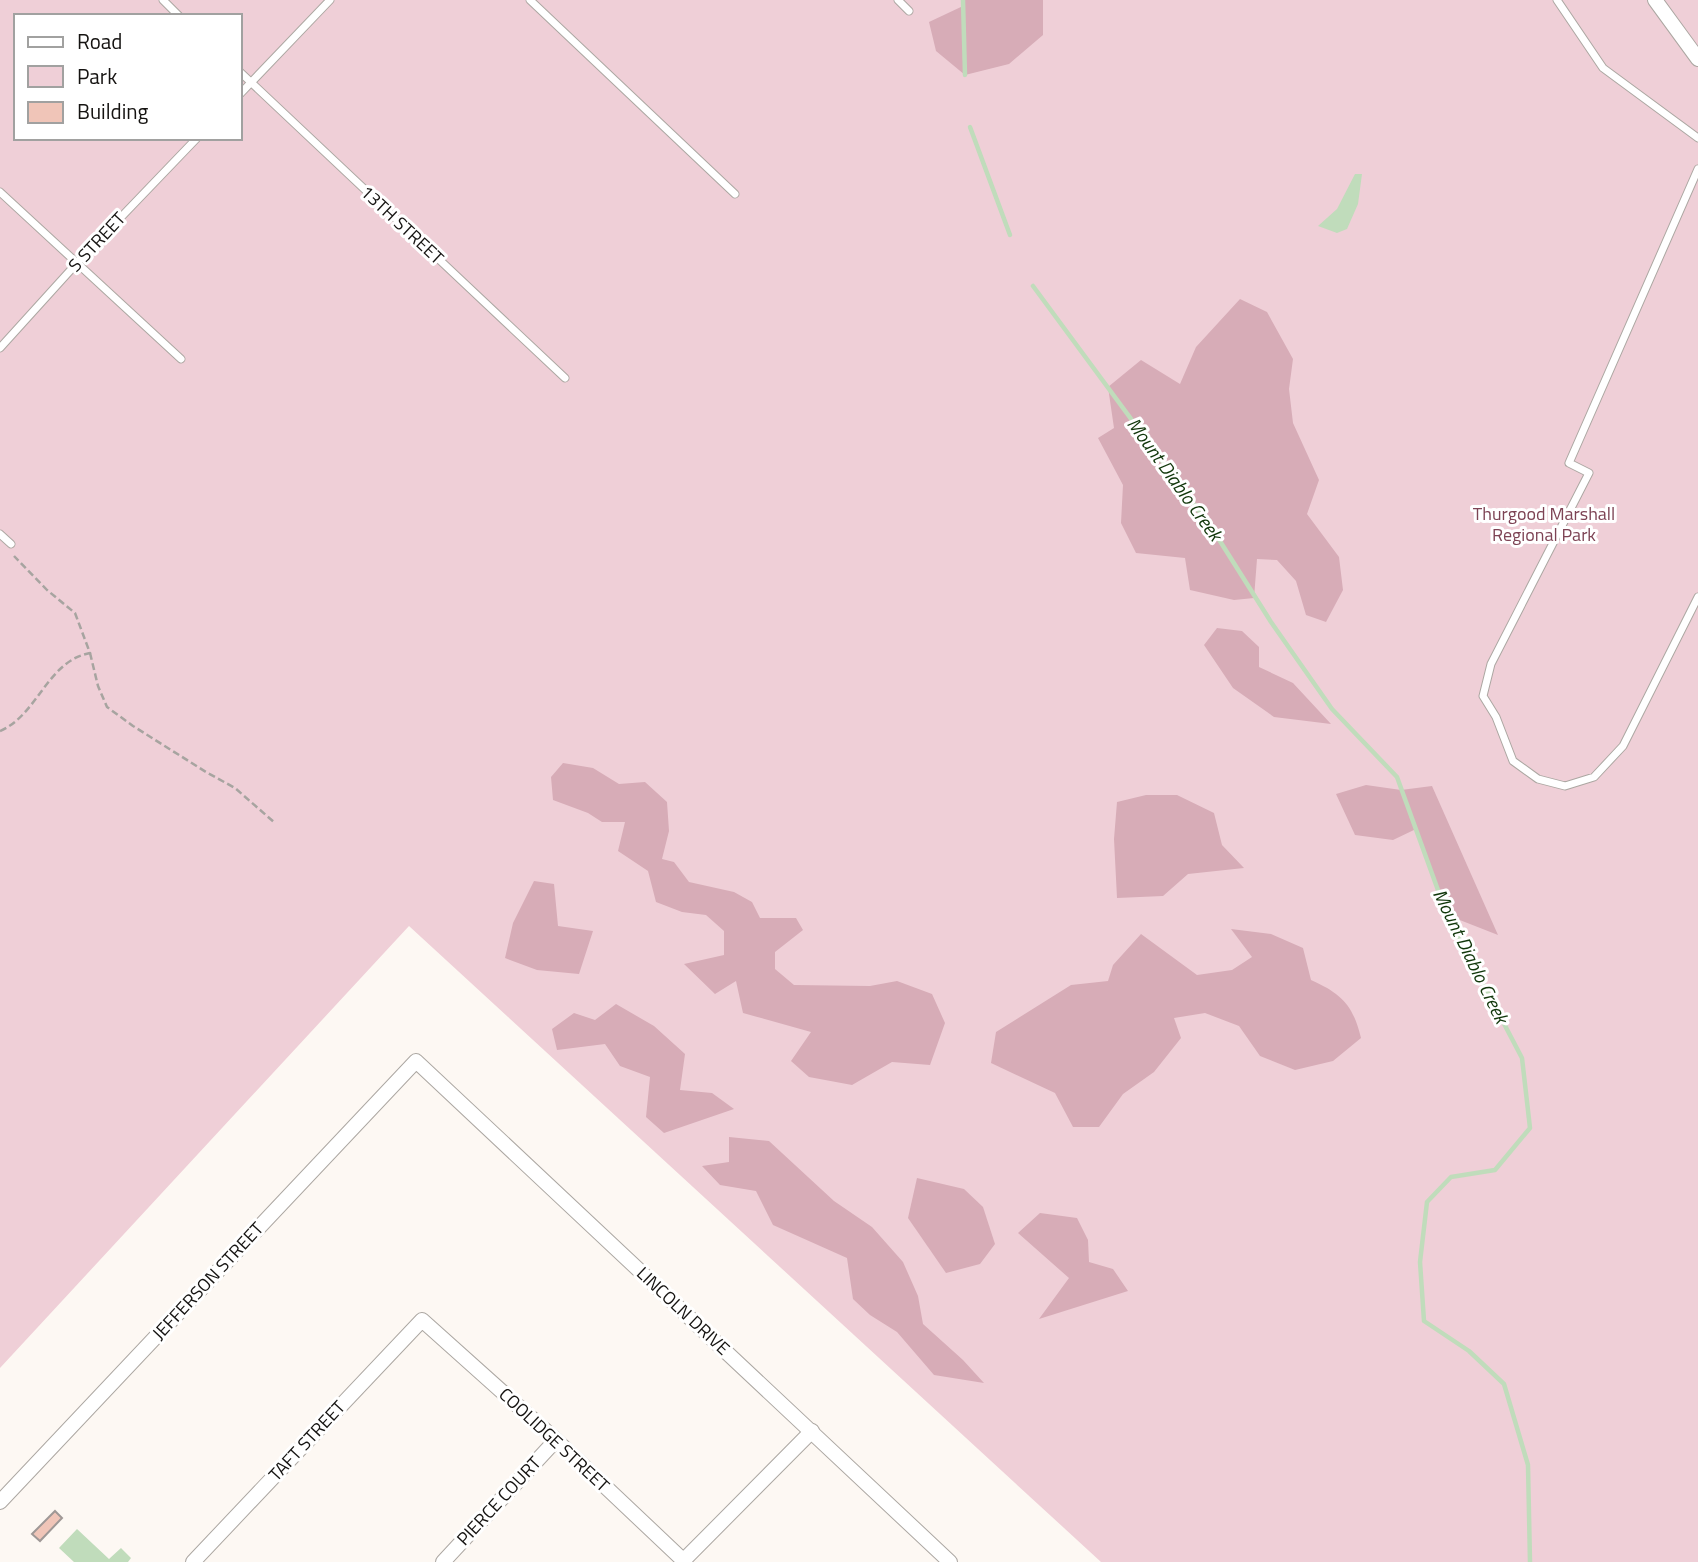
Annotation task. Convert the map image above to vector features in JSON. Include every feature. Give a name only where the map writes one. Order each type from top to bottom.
[{"type":"street","points":[[1654,0],[1698,59]]},
{"type":"street","name":"LINCOLN DRIVE","points":[[416,1061],[950,1562]]},
{"type":"street","name":"JEFFERSON STREET","points":[[0,1502],[416,1061]]},
{"type":"street","name":"COOLIDGE STREET","points":[[422,1320],[556,1440],[683,1562]]},
{"type":"street","name":"TAFT STREET","points":[[193,1562],[422,1320]]},
{"type":"street","points":[[683,1562],[811,1431]]},
{"type":"street","name":"PIERCE COURT","points":[[443,1562],[556,1440]]},
{"type":"lane","points":[[163,0],[177,14]]},
{"type":"lane","points":[[242,92],[330,0]]},
{"type":"lane","points":[[530,0],[735,194]]},
{"type":"lane","points":[[898,0],[909,11]]},
{"type":"lane","points":[[1557,0],[1603,68],[1698,138]]},
{"type":"lane","name":"13TH STREET","points":[[242,74],[565,378]]},
{"type":"lane","name":"S STREET","points":[[0,348],[195,140]]},
{"type":"lane","points":[[1698,169],[1569,463],[1590,473],[1491,664],[1483,696],[1496,718],[1513,761],[1538,779],[1565,786],[1594,776],[1623,746],[1698,597]]},
{"type":"lane","points":[[0,192],[181,359]]},
{"type":"lane","points":[[0,534],[11,544]]},
{"type":"path","points":[[11,544],[14,556],[75,614],[90,653],[97,686],[107,706],[133,726],[235,788],[275,823]]},
{"type":"path","points":[[0,731],[9,727],[34,702],[57,671],[77,655],[90,653]]},
{"type":"green space","name":"Thurgood Marshall Regional Park","points":[[0,0],[1698,0],[1698,1562],[1101,1562],[409,926],[0,1368]]},
{"type":"shaded area","points":[[964,0],[1043,0],[1043,35],[1009,64],[965,75],[936,51],[929,22],[963,6]]},
{"type":"shaded area","points":[[1355,174],[1362,174],[1358,204],[1347,229],[1337,233],[1318,226],[1337,209]]},
{"type":"shaded area","points":[[1240,299],[1267,312],[1293,359],[1289,389],[1293,423],[1319,480],[1307,514],[1339,557],[1343,590],[1326,622],[1306,615],[1296,581],[1277,560],[1257,559],[1254,598],[1234,600],[1190,590],[1185,558],[1136,553],[1121,523],[1123,485],[1098,438],[1114,428],[1108,387],[1141,360],[1180,384],[1196,347]]},
{"type":"shaded area","points":[[1217,628],[1242,631],[1259,647],[1259,667],[1293,683],[1331,724],[1274,717],[1233,688],[1204,645]]},
{"type":"shaded area","points":[[563,763],[593,768],[619,784],[645,782],[667,802],[669,831],[662,859],[674,862],[689,882],[734,892],[752,902],[760,918],[796,918],[803,930],[775,952],[775,969],[794,985],[870,986],[897,981],[932,994],[945,1023],[930,1065],[892,1062],[852,1085],[809,1077],[791,1061],[811,1032],[743,1013],[736,981],[715,994],[684,964],[724,955],[724,931],[706,915],[682,912],[656,902],[648,871],[618,851],[625,822],[602,822],[588,813],[553,800],[551,777]]},
{"type":"shaded area","points":[[1366,785],[1401,790],[1432,786],[1498,935],[1447,915],[1416,829],[1393,840],[1355,835],[1336,794]]},
{"type":"shaded area","points":[[1146,795],[1177,795],[1214,813],[1222,845],[1244,868],[1188,874],[1163,896],[1117,898],[1114,839],[1117,802]]},
{"type":"shaded area","points":[[534,881],[554,884],[558,926],[593,931],[579,974],[537,970],[505,958],[513,923]]},
{"type":"shaded area","points":[[1231,929],[1271,934],[1303,948],[1311,980],[1331,990],[1345,1002],[1354,1017],[1361,1038],[1333,1061],[1295,1070],[1260,1056],[1239,1026],[1205,1013],[1174,1018],[1181,1038],[1154,1072],[1123,1094],[1099,1127],[1073,1127],[1055,1093],[991,1063],[996,1032],[1071,985],[1108,981],[1113,965],[1141,934],[1197,975],[1232,970],[1252,957]]},
{"type":"shaded area","points":[[616,1004],[654,1026],[685,1054],[680,1090],[712,1093],[734,1109],[664,1133],[646,1117],[650,1077],[620,1066],[605,1044],[557,1050],[552,1029],[574,1013],[595,1020]]},
{"type":"shaded area","points":[[729,1137],[769,1141],[834,1201],[872,1227],[903,1262],[918,1296],[923,1324],[984,1383],[934,1375],[897,1332],[870,1315],[853,1299],[847,1258],[773,1225],[756,1191],[720,1185],[702,1166],[729,1162]]},
{"type":"shaded area","points":[[917,1178],[964,1189],[983,1207],[995,1244],[980,1264],[946,1273],[908,1218]]},
{"type":"shaded area","points":[[1040,1213],[1077,1218],[1088,1240],[1089,1262],[1113,1269],[1128,1291],[1039,1319],[1069,1278],[1018,1233]]},
{"type":"shaded area","points":[[77,1529],[109,1559],[121,1548],[131,1558],[128,1562],[74,1562],[59,1548]]},
{"type":"building","points":[[55,1511],[62,1518],[40,1541],[32,1534]]},
{"type":"waterway","name":"Mount Diablo Creek","points":[[963,0],[965,75]]},
{"type":"waterway","name":"Mount Diablo Creek","points":[[970,127],[1010,235]]},
{"type":"waterway","name":"Mount Diablo Creek","points":[[1033,286],[1213,530],[1271,622],[1332,709],[1397,777],[1447,915],[1522,1058],[1530,1128],[1495,1170],[1451,1177],[1427,1202],[1420,1262],[1424,1321],[1469,1351],[1504,1384],[1528,1465],[1530,1562]]}]
